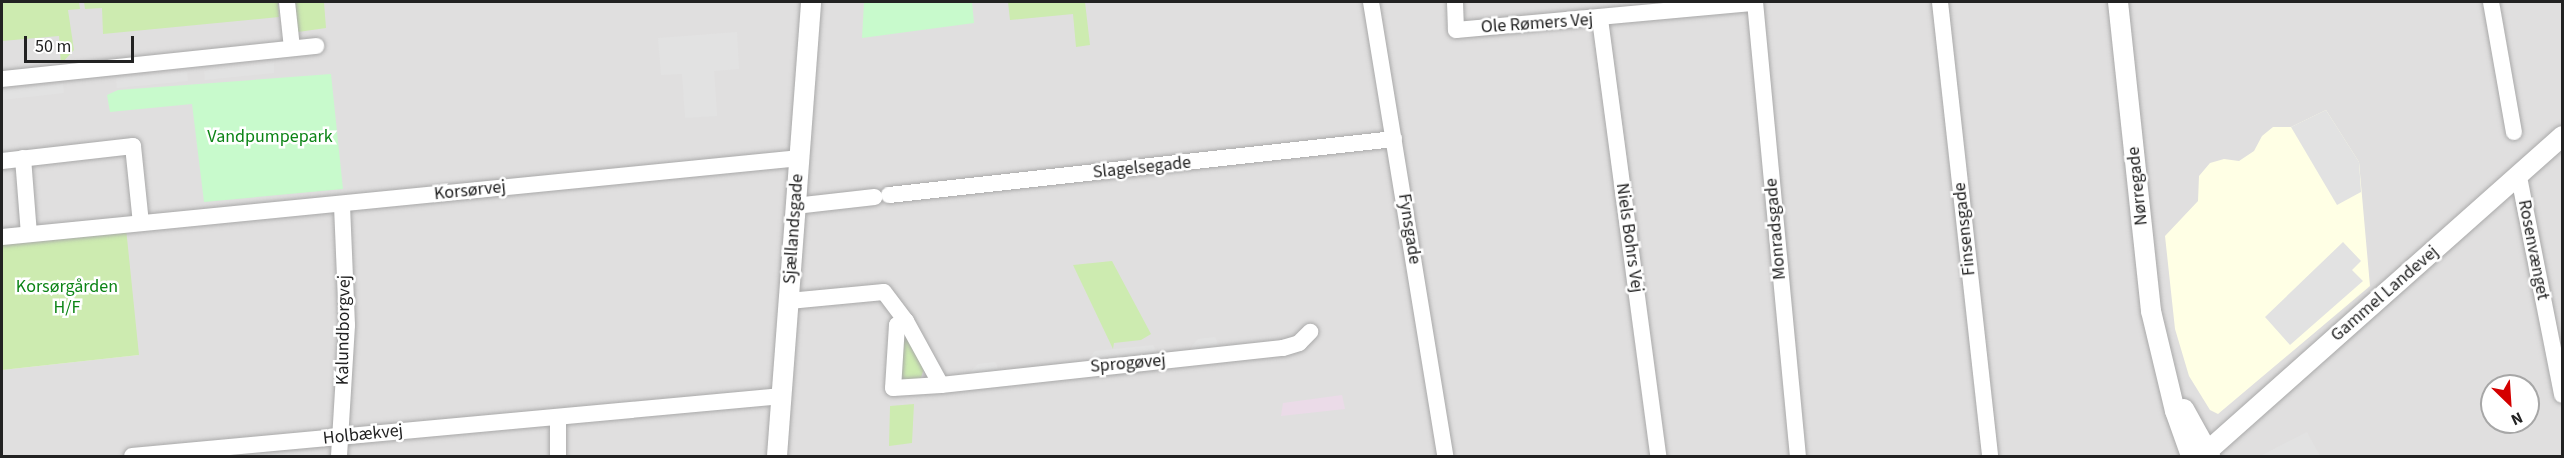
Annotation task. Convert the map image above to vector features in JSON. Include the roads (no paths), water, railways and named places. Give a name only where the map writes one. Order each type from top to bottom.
[{"type":"street","points":[[287,2],[292,48]]},
{"type":"street","name":"Sjællandsgade","points":[[777,456],[811,2]]},
{"type":"street","name":"Fynsgade","points":[[1371,2],[1377,59],[1394,139],[1445,456]]},
{"type":"street","name":"Ole Rømers Vej","points":[[1455,2],[1456,30],[1600,19],[1755,2]]},
{"type":"street","name":"Monradsgade","points":[[1755,2],[1798,456]]},
{"type":"street","name":"Finsensgade","points":[[1940,2],[1990,456]]},
{"type":"street","name":"Nørregade","points":[[2118,2],[2151,311],[2164,370],[2202,455]]},
{"type":"street","points":[[2491,2],[2514,132]]},
{"type":"street","name":"Niels Bohrs Vej","points":[[1600,19],[1658,456]]},
{"type":"street","points":[[2,79],[316,46]]},
{"type":"street","name":"Gammel Landevej","points":[[2202,455],[2562,136]]},
{"type":"street","name":"Slagelsegade","points":[[795,206],[1394,139]]},
{"type":"street","points":[[2,161],[133,146],[141,223]]},
{"type":"street","points":[[23,158],[29,234]]},
{"type":"street","name":"Korsørvej","points":[[2,237],[800,158]]},
{"type":"street","name":"Rosenvænget","points":[[2518,177],[2562,395]]},
{"type":"street","name":"Kalundborgvej","points":[[339,456],[347,325],[342,204]]},
{"type":"street","points":[[789,301],[884,292],[906,321],[941,385]]},
{"type":"street","name":"Sprogøvej","points":[[906,321],[897,325],[893,388],[941,385],[1283,348],[1299,343],[1310,332]]},
{"type":"street","name":"Holbækvej","points":[[132,456],[782,396]]},
{"type":"street","points":[[558,417],[558,456]]},
{"type":"park label","name":"Vandpumpepark","points":[[270,137]]},
{"type":"park label","name":"Korsørgården H/F","points":[[67,298]]}]
